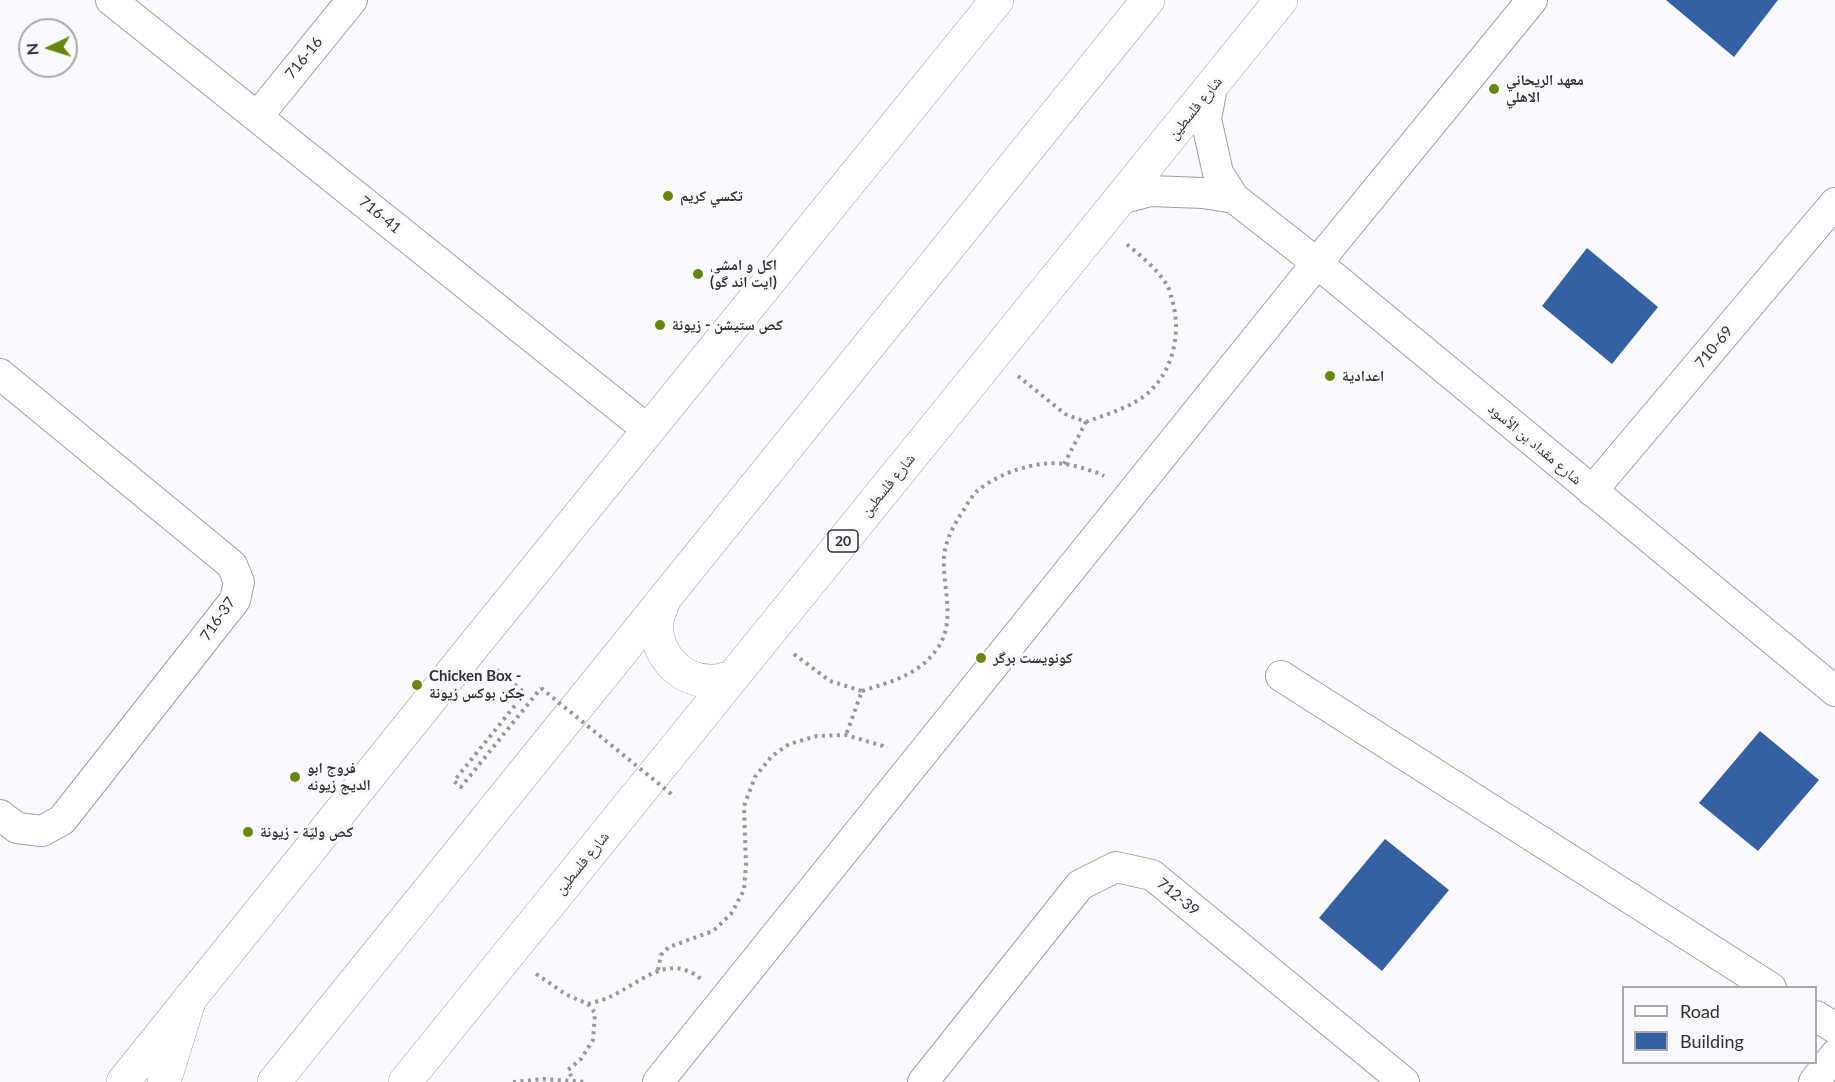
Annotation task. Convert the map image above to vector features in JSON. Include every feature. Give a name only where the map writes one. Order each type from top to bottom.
[{"type":"main road","points":[[274,1082],[1148,0]]},
{"type":"main road","name":"شارع فلسطين","points":[[405,1082],[1281,0]]},
{"type":"main road","points":[[123,1082],[990,3]]},
{"type":"main road","points":[[664,600],[657,621],[659,644],[670,663],[688,677],[710,682],[733,677]]},
{"type":"main road","points":[[164,1082],[190,998]]},
{"type":"street","name":"716-41","points":[[111,0],[648,430]]},
{"type":"street","name":"716-16","points":[[257,117],[352,0]]},
{"type":"street","points":[[658,1082],[1317,263],[1532,0]]},
{"type":"street","points":[[1212,87],[1206,119],[1211,147],[1218,173],[1234,198]]},
{"type":"street","points":[[1120,199],[1150,191],[1203,193],[1234,198]]},
{"type":"street","name":"شارع مقداد بن الأسود","points":[[1234,198],[1317,263],[1835,692]]},
{"type":"street","name":"710-69","points":[[1592,491],[1832,212]]},
{"type":"street","name":"716-37","points":[[0,374],[232,566],[238,582],[235,600],[62,820],[42,831],[17,828],[0,814]]},
{"type":"street","points":[[1281,675],[1769,986]]},
{"type":"street","name":"712-39","points":[[923,1082],[1080,885],[1116,867],[1152,875],[1404,1082]]},
{"type":"street","points":[[1817,1017],[1835,1028]]},
{"type":"street","points":[[1814,1082],[1835,1055]]},
{"type":"path","points":[[1064,464],[1086,422],[1126,406],[1149,393],[1172,358],[1177,334],[1175,310],[1168,286],[1140,254],[1100,224]]},
{"type":"path","points":[[993,356],[1065,414],[1086,422]]},
{"type":"path","points":[[767,635],[830,681],[862,691],[913,672],[940,644],[948,605],[944,555],[948,537],[974,494],[988,483],[1011,471],[1041,465],[1064,464],[1101,474],[1130,496]]},
{"type":"path","points":[[525,693],[454,781],[461,787],[541,688],[675,797]]},
{"type":"path","points":[[846,735],[862,691]]},
{"type":"path","points":[[658,970],[661,955],[669,947],[713,931],[731,914],[744,891],[746,865],[744,806],[755,777],[771,757],[789,744],[817,736],[846,735],[883,746],[910,768]]},
{"type":"path","points":[[507,956],[567,995],[588,1004],[594,1013],[595,1025],[592,1040],[581,1059],[568,1070],[573,1080]]},
{"type":"path","points":[[588,1004],[607,998],[658,970],[679,967],[699,977],[724,1000]]},
{"type":"path","points":[[513,1082],[543,1079],[586,1082]]},
{"type":"building","points":[[1666,0],[1778,0],[1734,57]]},
{"type":"building","points":[[1587,248],[1658,307],[1612,364],[1542,306]]},
{"type":"building","points":[[1760,731],[1819,780],[1758,851],[1699,803]]},
{"type":"building","points":[[1385,839],[1449,890],[1382,971],[1319,918]]},
{"type":"place","name":"معهد الريحاني الاهلي","points":[[1494,89]]},
{"type":"place","name":"تكسي كريم","points":[[668,196]]},
{"type":"place","name":"اكل و امشي (ايت اند گو)","points":[[698,274]]},
{"type":"place","name":"كص ستيشن - زيونة","points":[[660,325]]},
{"type":"place","name":"اعدادية","points":[[1330,376]]},
{"type":"place","name":"كونويست برگر","points":[[981,658]]},
{"type":"place","name":"Chicken Box - جكن بوكس زيونة","points":[[417,685]]},
{"type":"place","name":"فروج ابو الديج زيونه","points":[[295,777]]},
{"type":"place","name":"كص وليّة - زيونة","points":[[248,832]]}]
